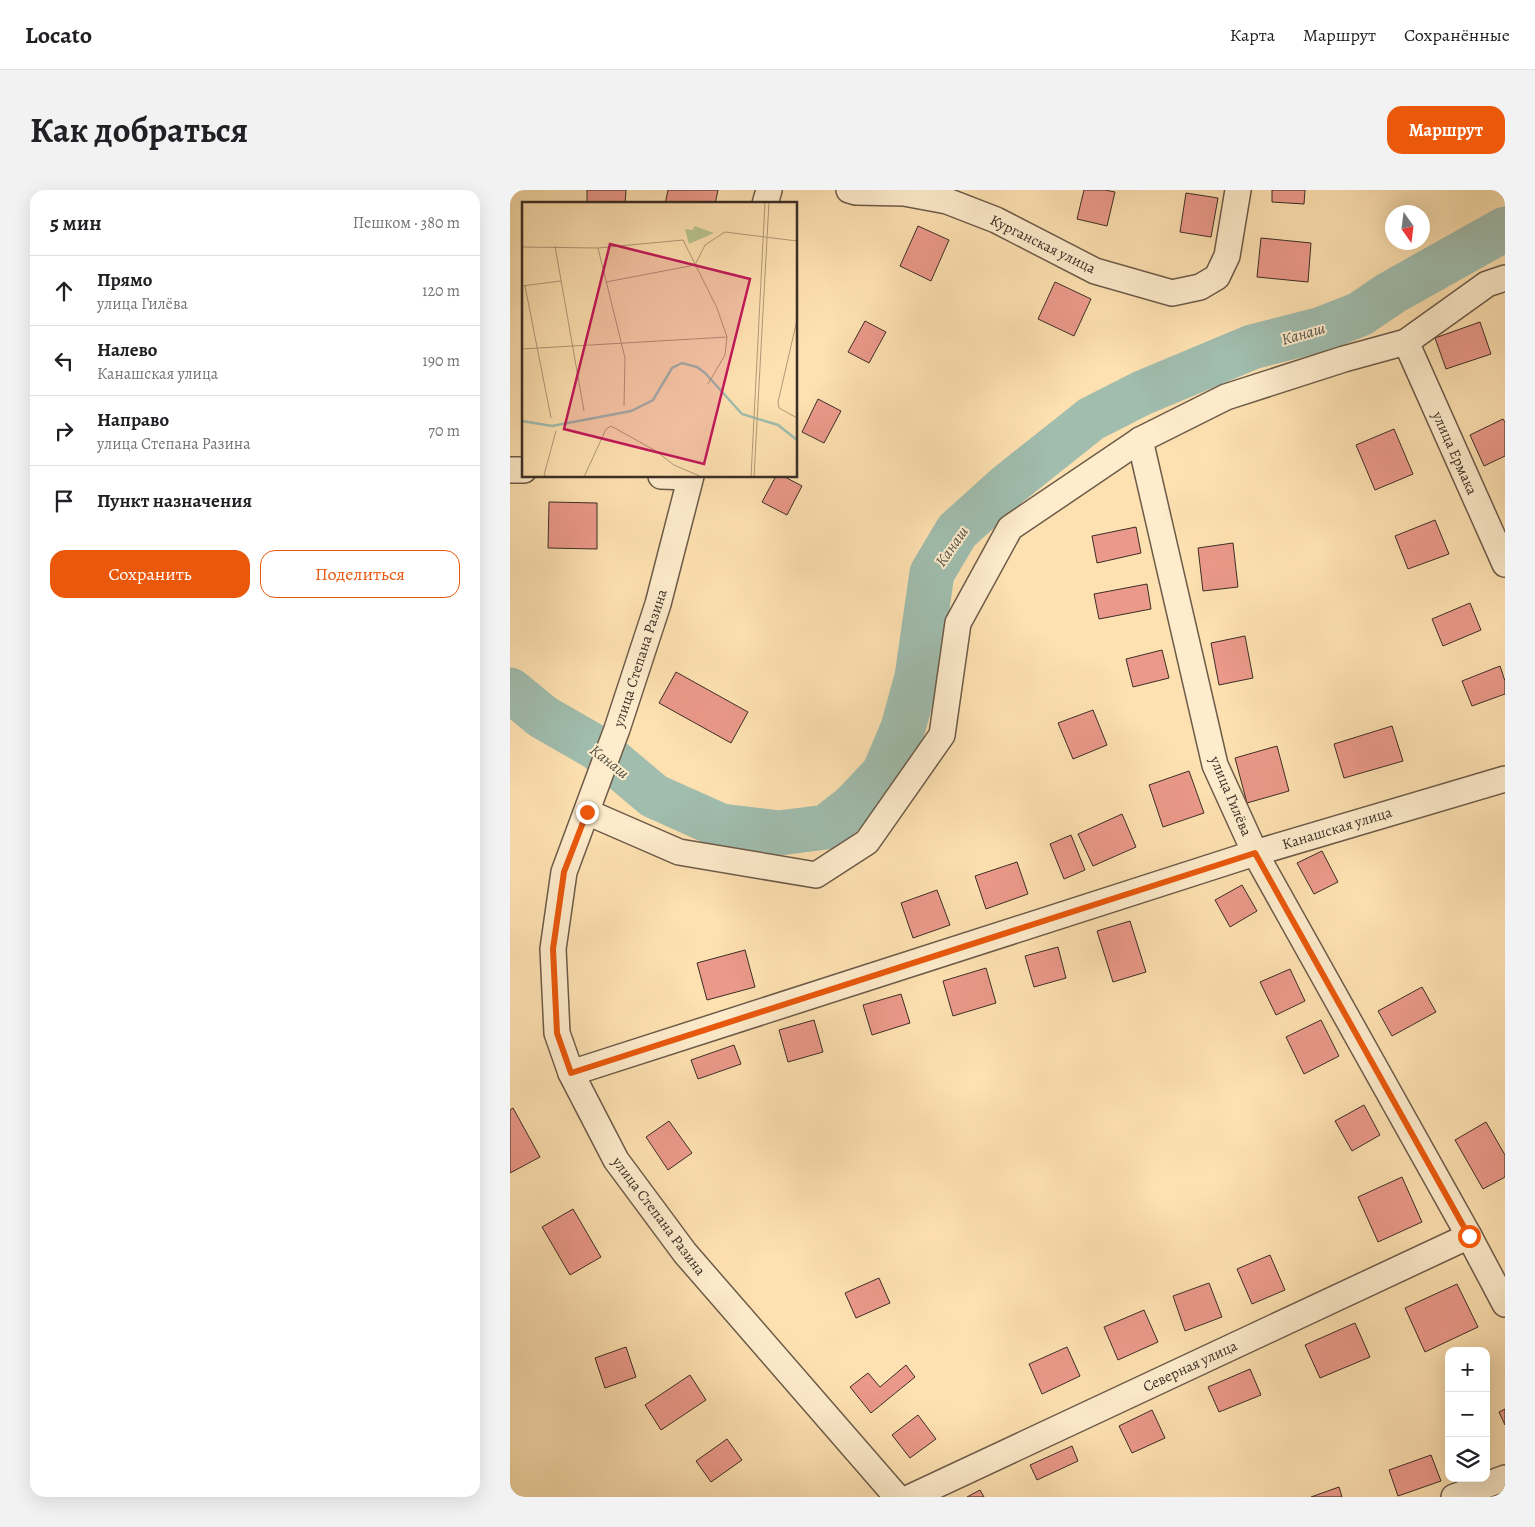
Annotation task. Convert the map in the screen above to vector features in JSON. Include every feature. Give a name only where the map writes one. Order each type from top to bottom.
[{"type":"street","name":"Курганская улица","points":[[849,190],[856,192],[904,193],[947,202],[996,220],[1095,271],[1172,293],[1200,287],[1217,277],[1227,256],[1238,190]]},
{"type":"street","points":[[589,806],[679,852],[816,875],[867,842],[942,736],[958,623],[1010,528],[1140,440],[1226,397],[1344,359],[1406,342],[1487,284],[1505,278]]},
{"type":"street","name":"улица Ермака","points":[[1406,342],[1505,564]]},
{"type":"street","name":"улица Гилёва","points":[[1140,440],[1215,765],[1255,853],[1505,1304]]},
{"type":"street","name":"улица Степана Разина","points":[[690,478],[658,604],[617,729],[564,872],[553,949],[557,1033],[571,1073],[616,1160],[685,1253],[898,1497]]},
{"type":"street","name":"Канашская улица","points":[[571,1073],[1255,853],[1505,779]]},
{"type":"street","name":"Северная улица","points":[[911,1497],[1469,1236]]},
{"type":"street","points":[[1454,1497],[1505,1478]]},
{"type":"building","points":[[587,190],[626,190],[625,202],[587,202]]},
{"type":"building","points":[[668,190],[718,190],[715,202],[665,202]]},
{"type":"building","points":[[1084,190],[1115,192],[1107,226],[1077,219]]},
{"type":"building","points":[[1272,190],[1305,190],[1304,204],[1272,202]]},
{"type":"building","points":[[1186,193],[1218,198],[1211,237],[1180,232]]},
{"type":"building","points":[[918,226],[949,240],[931,281],[900,266]]},
{"type":"building","points":[[1261,238],[1311,243],[1308,282],[1257,277]]},
{"type":"building","points":[[1055,282],[1091,299],[1074,336],[1038,319]]},
{"type":"building","points":[[865,321],[886,332],[869,363],[848,352]]},
{"type":"building","points":[[1480,322],[1491,354],[1446,369],[1435,338]]},
{"type":"building","points":[[818,399],[841,411],[824,443],[802,432]]},
{"type":"building","points":[[1503,419],[1505,422],[1505,456],[1484,466],[1470,435]]},
{"type":"building","points":[[1394,429],[1413,474],[1375,490],[1356,445]]},
{"type":"building","points":[[775,478],[787,478],[802,486],[787,515],[762,502]]},
{"type":"building","points":[[549,502],[597,503],[597,549],[548,548]]},
{"type":"building","points":[[1435,520],[1449,554],[1408,569],[1395,536]]},
{"type":"building","points":[[1136,527],[1141,553],[1097,563],[1092,536]]},
{"type":"building","points":[[1233,543],[1238,587],[1203,591],[1198,548]]},
{"type":"building","points":[[1147,584],[1151,609],[1099,619],[1094,594]]},
{"type":"building","points":[[1470,603],[1481,630],[1443,646],[1432,619]]},
{"type":"building","points":[[1245,636],[1253,678],[1219,685],[1211,643]]},
{"type":"building","points":[[1162,650],[1169,678],[1133,687],[1126,659]]},
{"type":"building","points":[[1500,666],[1505,681],[1505,694],[1472,706],[1462,681]]},
{"type":"building","points":[[676,672],[748,712],[731,743],[659,703]]},
{"type":"building","points":[[1093,710],[1107,745],[1073,759],[1058,723]]},
{"type":"building","points":[[1392,726],[1403,761],[1344,778],[1334,744]]},
{"type":"building","points":[[1277,746],[1289,791],[1247,803],[1235,758]]},
{"type":"building","points":[[1189,771],[1204,813],[1163,827],[1149,785]]},
{"type":"building","points":[[1122,814],[1136,847],[1093,866],[1078,834]]},
{"type":"building","points":[[1071,835],[1085,870],[1064,879],[1050,844]]},
{"type":"building","points":[[1322,851],[1338,882],[1314,894],[1297,863]]},
{"type":"building","points":[[1017,862],[1028,894],[986,909],[975,876]]},
{"type":"building","points":[[1242,885],[1257,911],[1230,927],[1215,900]]},
{"type":"building","points":[[937,890],[950,925],[913,938],[901,903]]},
{"type":"building","points":[[1130,921],[1146,972],[1113,982],[1097,931]]},
{"type":"building","points":[[1058,947],[1066,978],[1034,987],[1025,956]]},
{"type":"building","points":[[745,950],[755,987],[707,1000],[697,963]]},
{"type":"building","points":[[986,968],[996,1003],[953,1016],[943,981]]},
{"type":"building","points":[[1290,969],[1305,1001],[1276,1015],[1260,982]]},
{"type":"building","points":[[1422,987],[1436,1012],[1392,1036],[1378,1011]]},
{"type":"building","points":[[901,994],[910,1023],[872,1035],[863,1005]]},
{"type":"building","points":[[814,1020],[823,1052],[788,1062],[779,1030]]},
{"type":"building","points":[[1321,1020],[1339,1056],[1304,1074],[1286,1037]]},
{"type":"building","points":[[734,1045],[741,1064],[698,1079],[691,1060]]},
{"type":"building","points":[[1364,1105],[1380,1135],[1352,1151],[1335,1121]]},
{"type":"building","points":[[513,1108],[540,1157],[510,1173],[510,1110]]},
{"type":"building","points":[[669,1121],[692,1153],[668,1170],[646,1137]]},
{"type":"building","points":[[1486,1122],[1505,1155],[1505,1177],[1483,1189],[1455,1140]]},
{"type":"building","points":[[1402,1177],[1422,1222],[1378,1242],[1358,1197]]},
{"type":"building","points":[[573,1209],[601,1257],[570,1275],[542,1227]]},
{"type":"building","points":[[1270,1255],[1285,1290],[1252,1304],[1237,1269]]},
{"type":"building","points":[[879,1278],[890,1303],[856,1318],[845,1293]]},
{"type":"building","points":[[1209,1283],[1222,1317],[1185,1331],[1173,1296]]},
{"type":"building","points":[[1457,1284],[1478,1327],[1425,1352],[1405,1308]]},
{"type":"building","points":[[1144,1310],[1158,1342],[1118,1360],[1104,1327]]},
{"type":"building","points":[[1355,1323],[1370,1357],[1320,1378],[1305,1345]]},
{"type":"building","points":[[626,1347],[636,1377],[605,1388],[595,1358]]},
{"type":"building","points":[[1067,1347],[1080,1376],[1042,1394],[1029,1364]]},
{"type":"building","points":[[906,1365],[915,1377],[871,1413],[850,1387],[868,1373],[880,1387]]},
{"type":"building","points":[[1250,1369],[1261,1395],[1219,1412],[1208,1387]]},
{"type":"building","points":[[690,1375],[706,1400],[661,1430],[645,1405]]},
{"type":"building","points":[[1505,1409],[1505,1425],[1499,1412]]},
{"type":"building","points":[[1152,1410],[1165,1438],[1132,1453],[1119,1426]]},
{"type":"building","points":[[918,1415],[936,1439],[910,1458],[892,1435]]},
{"type":"building","points":[[727,1439],[742,1460],[711,1482],[696,1461]]},
{"type":"building","points":[[1072,1446],[1078,1461],[1037,1480],[1030,1465]]},
{"type":"building","points":[[1431,1455],[1441,1481],[1398,1496],[1389,1470]]},
{"type":"building","points":[[1339,1487],[1342,1497],[1311,1497]]},
{"type":"building","points":[[980,1490],[984,1497],[967,1497]]},
{"type":"waterway","name":"Канаш","points":[[510,690],[543,717],[597,748],[654,796],[721,826],[779,833],[826,827],[853,806],[884,773],[903,728],[917,677],[932,573],[957,531],[1008,485],[1091,419],[1142,393],[1252,347],[1322,329],[1360,314],[1391,293],[1505,229]]},
{"type":"route","points":[[587,812],[564,872],[553,949],[557,1033],[571,1073],[1255,853],[1469,1236]]}]
